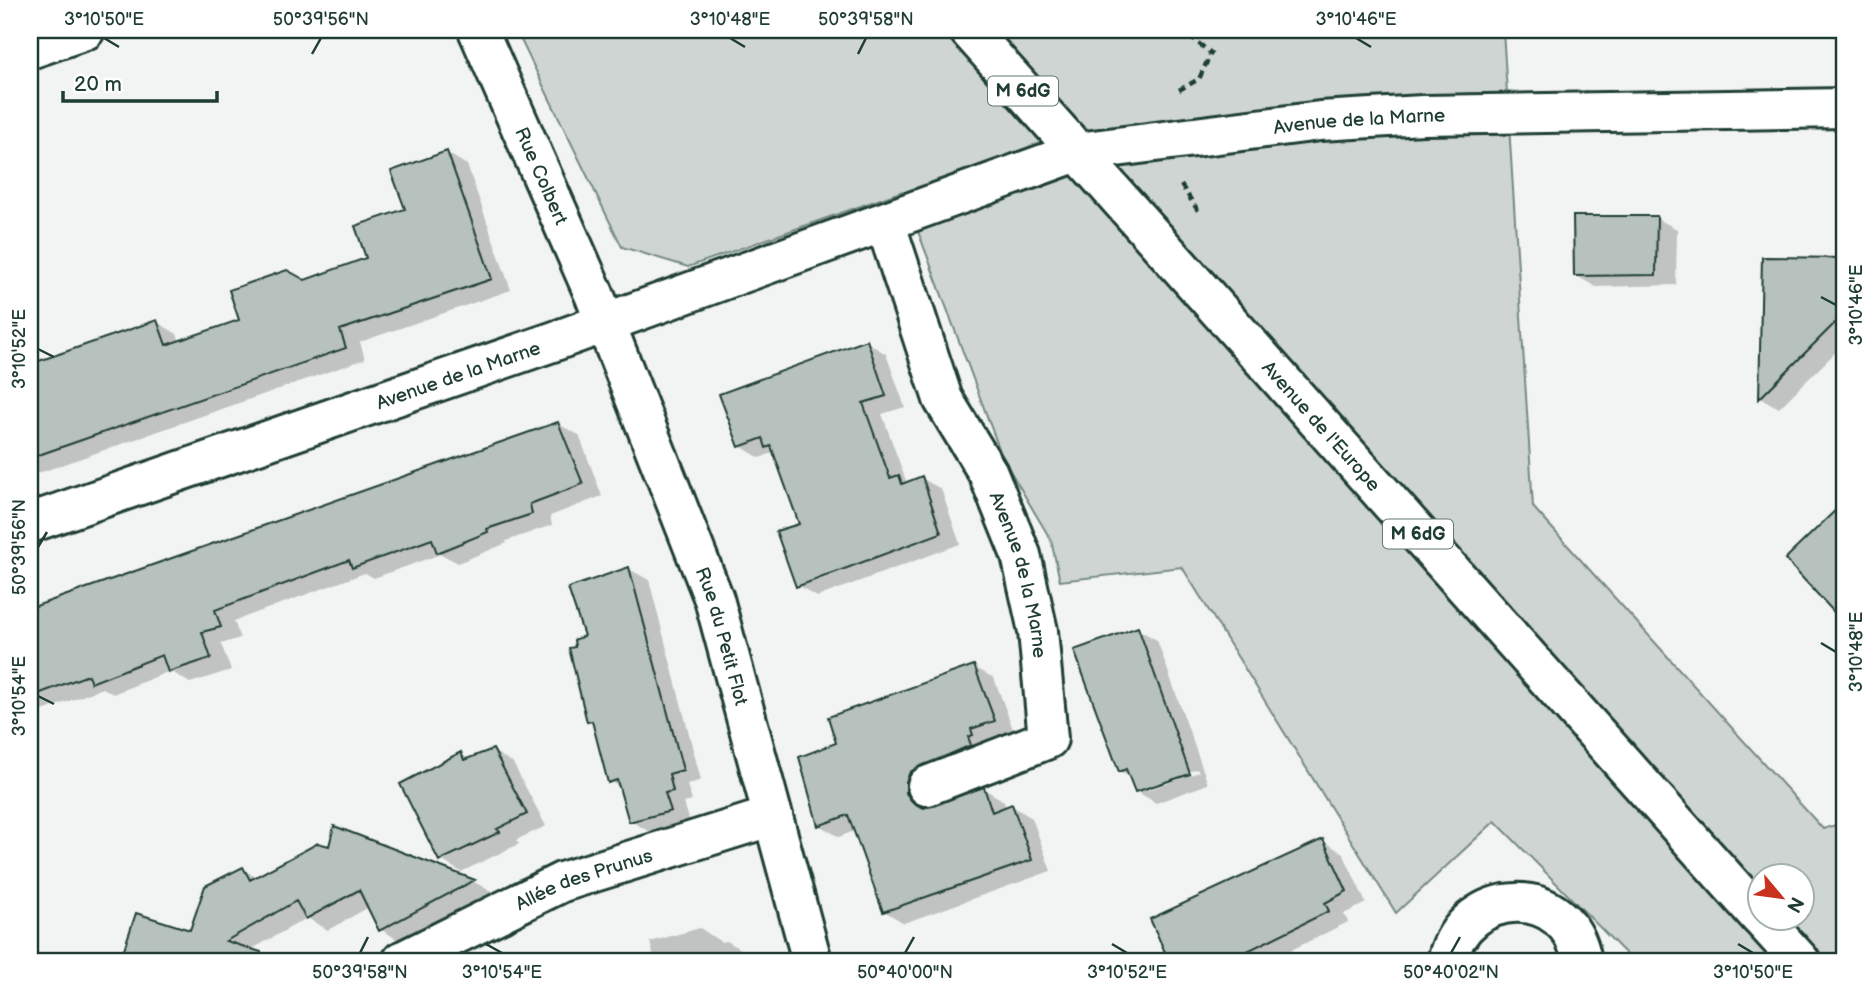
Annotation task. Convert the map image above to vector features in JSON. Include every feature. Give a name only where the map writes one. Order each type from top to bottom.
[{"type":"street","points":[[41,40],[85,30]]},
{"type":"street","name":"Rue Colbert","points":[[478,30],[580,262],[603,322]]},
{"type":"street","name":"Avenue de l'Europe","points":[[969,30],[1745,900]]},
{"type":"street","name":"Avenue de la Marne","points":[[30,523],[1077,152],[1320,121],[1423,115],[1845,108]]},
{"type":"street","name":"Avenue de la Marne","points":[[885,222],[943,399],[988,473],[1021,555],[1032,594],[1043,669],[1048,739],[927,786]]},
{"type":"street","name":"Rue du Petit Flot","points":[[603,322],[714,599],[812,961]]},
{"type":"street","name":"Allée des Prunus","points":[[402,961],[562,882],[773,816]]},
{"type":"street","points":[[1447,961],[1454,939],[1469,919],[1491,906],[1517,902],[1541,908],[1562,922],[1577,943],[1582,961]]},
{"type":"street","name":"Avenue de l'Europe","points":[[1774,932],[1800,961]]},
{"type":"path","points":[[1181,30],[1211,53],[1199,79],[1180,90],[1151,97],[1153,143],[1203,218]]},
{"type":"shaded area","points":[[516,30],[1503,30],[1533,507],[1823,829],[1845,822],[1845,961],[1633,961],[1495,821],[1396,913],[1182,567],[1060,581],[1051,540],[1003,459],[903,191],[688,267],[622,247]]},
{"type":"building","points":[[447,151],[492,279],[340,330],[346,348],[30,458],[30,364],[157,320],[166,345],[239,320],[229,290],[287,270],[305,280],[366,258],[355,226],[405,209],[391,171]]},
{"type":"building","points":[[1573,216],[1657,216],[1656,275],[1574,276]]},
{"type":"building","points":[[1762,257],[1845,258],[1845,313],[1759,399]]},
{"type":"building","points":[[867,340],[886,396],[863,403],[890,478],[899,475],[902,484],[922,476],[941,533],[796,587],[776,531],[799,524],[771,446],[766,448],[763,438],[739,447],[719,394]]},
{"type":"building","points":[[558,422],[583,484],[530,504],[532,514],[487,529],[488,532],[437,553],[432,539],[352,568],[349,560],[215,610],[221,627],[202,632],[211,658],[168,672],[162,655],[91,683],[88,675],[30,697],[30,608]]},
{"type":"building","points":[[1845,501],[1845,624],[1785,559]]},
{"type":"building","points":[[629,567],[683,770],[669,774],[673,791],[665,793],[671,811],[629,822],[617,780],[608,783],[592,721],[587,722],[569,648],[575,647],[574,640],[584,636],[568,588]]},
{"type":"building","points":[[1138,627],[1190,774],[1135,792],[1126,769],[1119,772],[1074,650]]},
{"type":"building","points":[[974,665],[995,721],[971,729],[973,735],[968,737],[971,745],[910,772],[906,793],[913,803],[924,808],[984,787],[992,812],[1012,804],[1032,860],[883,912],[848,815],[818,826],[799,757],[836,743],[828,717]]},
{"type":"building","points":[[493,749],[527,814],[497,829],[500,832],[439,861],[400,784],[461,752],[464,760]]},
{"type":"building","points":[[334,826],[475,880],[379,931],[359,890],[306,919],[296,901],[226,941],[261,952],[260,961],[120,961],[136,913],[190,930],[205,886],[243,867],[250,880],[318,843],[329,846]]},
{"type":"building","points":[[1323,839],[1347,891],[1325,903],[1329,911],[1227,961],[1169,961],[1150,919]]}]
